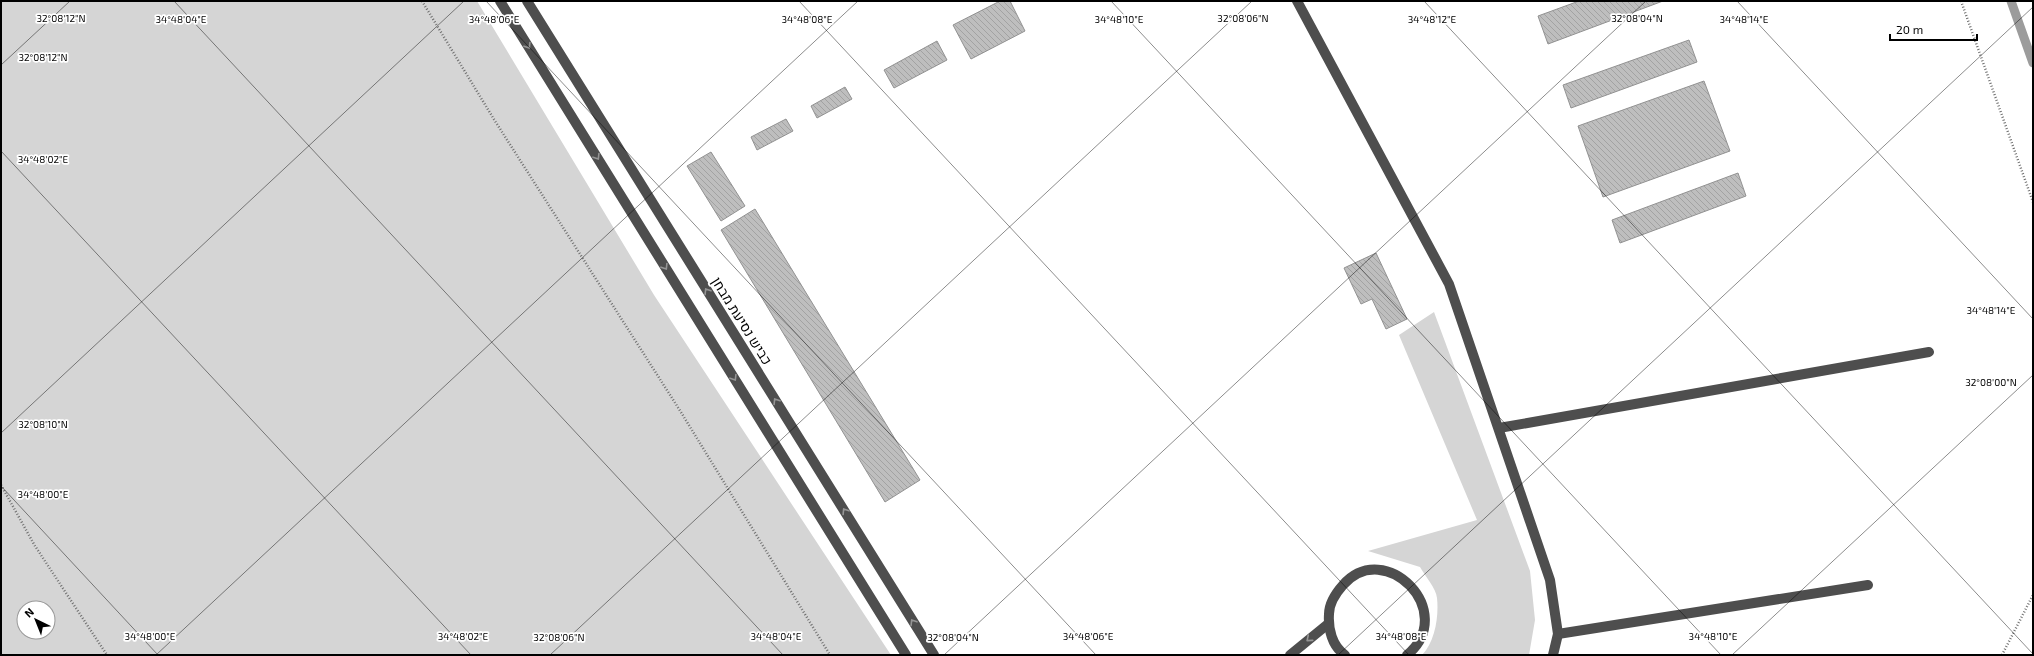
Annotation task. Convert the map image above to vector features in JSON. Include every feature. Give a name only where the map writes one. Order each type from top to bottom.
[{"type":"lane","points":[[500,1],[906,655]]},
{"type":"lane","name":"כביש נסיעת מבחן","points":[[527,1],[934,655]]},
{"type":"lane","points":[[1297,1],[1449,284],[1550,580],[1558,634],[1553,655]]},
{"type":"lane","points":[[1499,428],[1929,352]]},
{"type":"lane","points":[[1345,655],[1332,639],[1328,624],[1329,607],[1335,593],[1346,581],[1360,573],[1370,571],[1391,572],[1405,580],[1416,591],[1423,606],[1425,621],[1421,637],[1413,650],[1407,655]]},
{"type":"lane","points":[[1558,634],[1868,585]]},
{"type":"lane","points":[[1290,655],[1328,624]]},
{"type":"path","points":[[422,1],[495,121],[679,409],[830,655]]},
{"type":"path","points":[[1961,1],[2033,202]]},
{"type":"path","points":[[1,484],[35,546],[107,655]]},
{"type":"path","points":[[2002,655],[2033,595]]},
{"type":"shaded area","points":[[1,1],[477,1],[654,295],[891,655],[1,655]]},
{"type":"shaded area","points":[[1434,312],[1530,571],[1535,620],[1529,655],[1422,655],[1430,643],[1437,621],[1437,598],[1435,590],[1420,567],[1368,551],[1477,520],[1399,335]]},
{"type":"building","points":[[1000,1],[1010,1],[1025,31],[971,59],[953,25]]},
{"type":"building","points":[[1579,1],[1663,1],[1548,44],[1538,16]]},
{"type":"building","points":[[1689,40],[1697,62],[1571,108],[1563,85]]},
{"type":"building","points":[[937,41],[947,60],[894,88],[884,70]]},
{"type":"building","points":[[1704,81],[1730,151],[1603,197],[1578,126]]},
{"type":"building","points":[[845,87],[852,99],[817,118],[811,106]]},
{"type":"building","points":[[786,119],[793,131],[757,150],[751,137]]},
{"type":"building","points":[[711,152],[745,206],[721,221],[687,166]]},
{"type":"building","points":[[1738,173],[1746,196],[1620,243],[1612,220]]},
{"type":"building","points":[[755,209],[920,480],[885,502],[721,230]]},
{"type":"building","points":[[1376,253],[1407,319],[1386,329],[1372,299],[1361,304],[1344,268]]},
{"type":"waterway","points":[[2011,1],[2033,63]]}]
